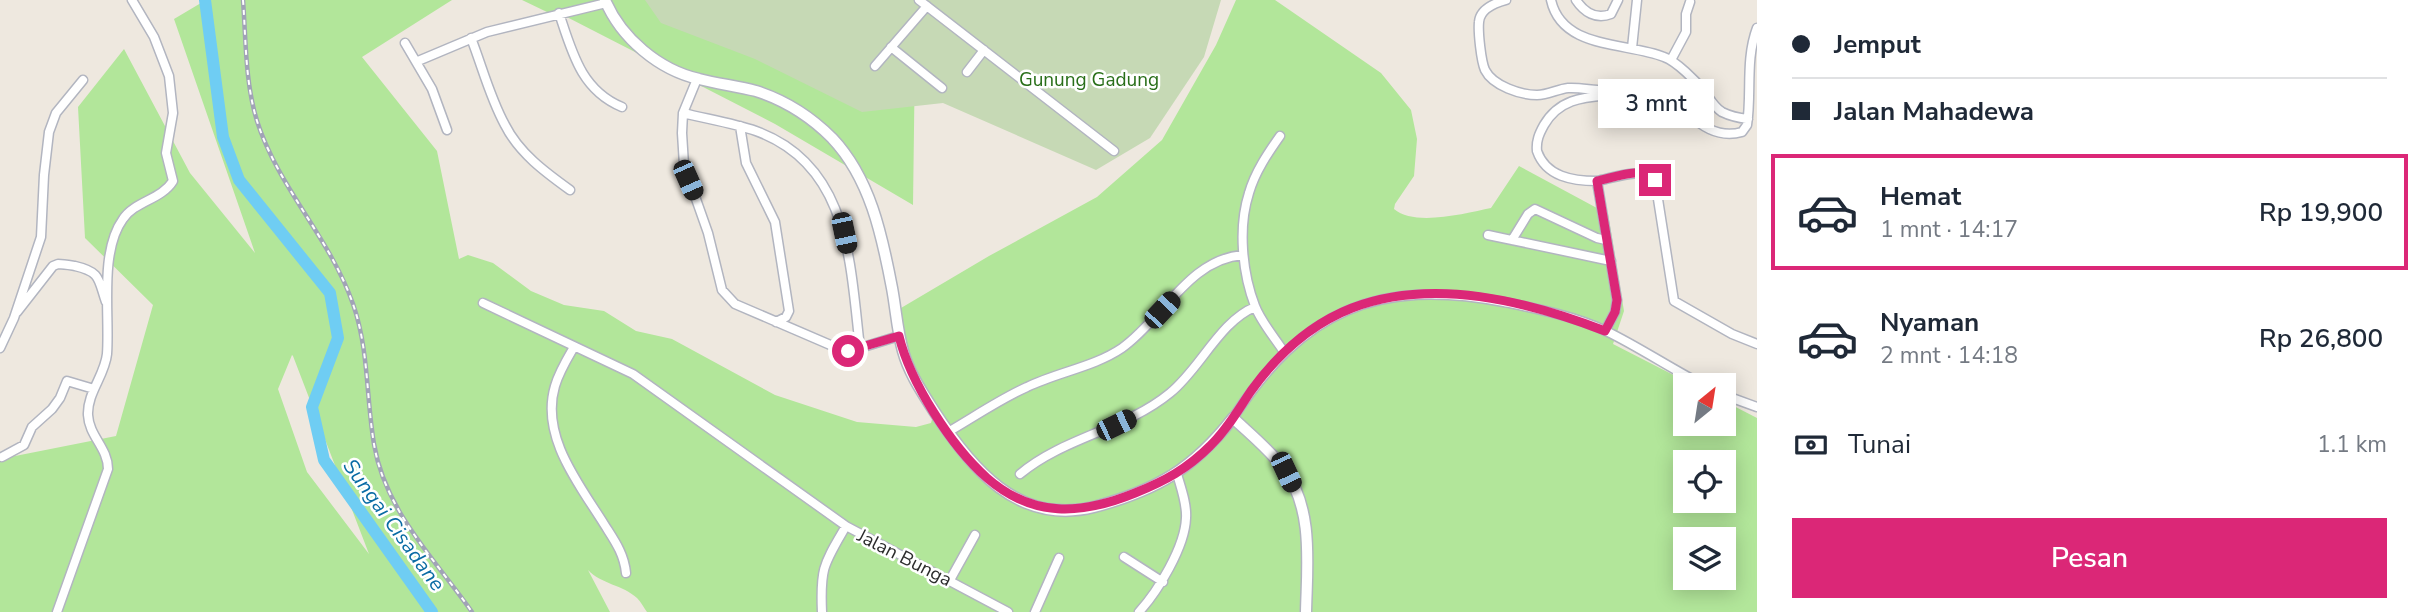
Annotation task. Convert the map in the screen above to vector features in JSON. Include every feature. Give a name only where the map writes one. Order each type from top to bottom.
[{"type":"street","points":[[57,612],[108,469],[107,456],[89,422],[88,410],[106,358],[112,237],[128,212],[160,196],[173,181],[166,153],[173,113],[169,76],[154,37],[132,0]]},
{"type":"street","points":[[919,0],[1114,151]]},
{"type":"street","points":[[1503,0],[1484,10],[1479,22],[1484,67],[1496,81],[1513,90],[1539,95],[1567,88],[1611,90],[1646,87],[1666,97],[1702,126],[1713,131],[1734,134],[1742,132],[1748,119],[1749,61],[1757,28]]},
{"type":"street","points":[[1551,0],[1560,20],[1574,32],[1590,39],[1671,60],[1702,88],[1719,110],[1730,116],[1748,119]]},
{"type":"street","points":[[1576,0],[1585,11],[1601,17],[1611,14],[1618,0]]},
{"type":"street","points":[[1632,48],[1637,0]]},
{"type":"street","points":[[418,61],[471,38],[605,1],[634,42],[663,65],[697,79],[747,89],[797,110],[833,139],[863,184],[875,214],[892,288],[899,336],[914,379],[948,432],[977,469],[1002,491],[1042,507],[1085,509],[1112,502],[1177,474],[1213,444],[1284,352],[1331,318],[1354,308],[1391,298],[1431,293],[1462,295],[1565,316],[1605,331],[1681,373]]},
{"type":"street","points":[[1671,60],[1686,32],[1686,14],[1690,2]]},
{"type":"street","points":[[875,65],[927,6]]},
{"type":"street","points":[[559,13],[584,78],[599,93],[622,107]]},
{"type":"street","points":[[471,38],[499,113],[510,133],[538,166],[570,190]]},
{"type":"street","points":[[405,43],[418,61],[439,105],[447,130]]},
{"type":"street","points":[[891,47],[942,88]]},
{"type":"street","points":[[967,72],[984,50]]},
{"type":"street","points":[[697,79],[683,113],[684,165],[703,217],[722,290],[731,301],[835,349],[848,351],[899,336]]},
{"type":"street","points":[[14,318],[41,237],[49,132],[56,113],[83,80]]},
{"type":"street","points":[[1646,87],[1620,94],[1583,97],[1557,108],[1539,133],[1537,151],[1549,169],[1570,179],[1597,181],[1643,173],[1652,176],[1655,180],[1674,301],[1732,334],[1757,344]]},
{"type":"street","points":[[683,113],[758,132],[787,147],[801,158],[825,186],[839,216],[846,243],[860,348]]},
{"type":"street","points":[[740,126],[746,163],[770,210],[778,236],[789,307],[786,317],[776,322]]},
{"type":"street","points":[[1280,136],[1249,192],[1243,255],[1255,307],[1284,352]]},
{"type":"street","points":[[1597,181],[1616,306],[1605,331]]},
{"type":"street","points":[[1512,240],[1528,214],[1535,209],[1597,239],[1606,240]]},
{"type":"street","points":[[1488,235],[1611,261]]},
{"type":"street","points":[[948,432],[1026,387],[1093,363],[1114,352],[1138,334],[1199,273],[1220,259],[1243,255]]},
{"type":"street","points":[[0,348],[3,334],[53,266],[63,263],[94,272],[99,277],[107,306]]},
{"type":"street","points":[[483,303],[634,374],[846,526]]},
{"type":"street","points":[[1020,474],[1048,454],[1116,425],[1156,403],[1188,375],[1235,320],[1255,307]]},
{"type":"street","points":[[574,346],[560,372],[553,393],[551,409],[554,428],[567,463],[621,552],[626,573]]},
{"type":"street","points":[[2,457],[24,445],[32,427],[60,398],[66,381],[94,389]]},
{"type":"street","points":[[1736,399],[1757,407]]},
{"type":"street","points":[[1234,418],[1276,459],[1297,494],[1307,532],[1306,612]]},
{"type":"street","points":[[1139,612],[1163,582],[1185,523],[1186,508],[1177,474]]},
{"type":"street","name":"Jalan Bunga","points":[[822,612],[823,566],[846,526],[1008,612]]},
{"type":"street","points":[[950,580],[975,535]]},
{"type":"street","points":[[1124,557],[1163,582]]},
{"type":"street","points":[[1035,612],[1059,558]]},
{"type":"green space","points":[[206,0],[452,0],[362,57],[437,151],[459,259],[468,255],[493,263],[531,291],[564,305],[604,311],[636,331],[672,339],[775,395],[857,422],[916,427],[931,423],[933,416],[922,398],[894,316],[901,308],[989,256],[1097,197],[1162,140],[1216,45],[1236,0],[1275,0],[1381,73],[1411,110],[1417,139],[1414,176],[1394,209],[1414,217],[1427,218],[1491,208],[1519,166],[1608,214],[1624,311],[1613,344],[1673,375],[1673,436],[1736,436],[1736,407],[1757,418],[1757,612],[647,612],[631,594],[588,570],[610,612],[0,612],[0,459],[116,436],[153,305],[85,238],[78,107],[124,49],[190,173],[255,253],[174,19]],"holes":[[[293,356],[369,554],[307,472],[278,389]]]},
{"type":"green space","points":[[522,0],[863,0],[915,52],[913,205],[775,124],[559,13],[547,12]]},
{"type":"green space","name":"Gunung Gadung","points":[[645,0],[1221,0],[1204,57],[1150,138],[1096,170],[943,103],[862,112],[755,59],[661,23]]},
{"type":"waterway","name":"Sungai Cisadane","points":[[205,0],[223,137],[239,180],[330,293],[338,338],[312,407],[324,460],[432,612]]},
{"type":"railway","points":[[243,0],[248,76],[257,121],[278,168],[331,257],[353,304],[362,339],[371,426],[380,468],[400,513],[472,612]]},
{"type":"route","points":[[848,351],[899,336],[914,379],[948,432],[977,469],[1002,491],[1020,500],[1063,510],[1085,509],[1112,502],[1177,474],[1213,444],[1262,376],[1284,352],[1331,318],[1354,308],[1407,295],[1462,295],[1565,316],[1605,331],[1615,312],[1617,300],[1597,181],[1643,173],[1649,174],[1655,180]]}]
